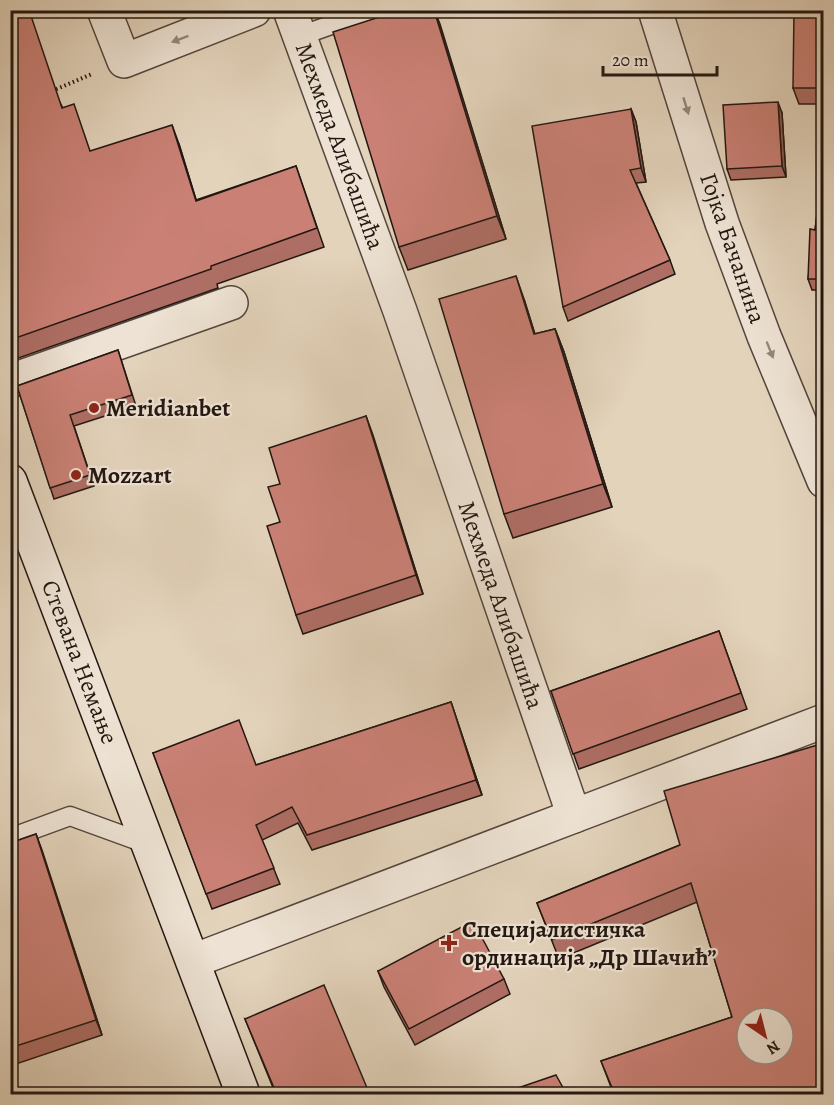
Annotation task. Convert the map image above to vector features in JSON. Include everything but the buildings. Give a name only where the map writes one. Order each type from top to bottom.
[{"type":"street","points":[[104,10],[124,61],[254,10]]},
{"type":"street","name":"Гојка Бачанина","points":[[655,10],[722,223],[764,336],[820,464]]},
{"type":"street","name":"Мехмеда Алибашића","points":[[295,23],[403,321],[574,816]]},
{"type":"street","points":[[10,381],[231,303]]},
{"type":"street","name":"Стевана Немање","points":[[10,481],[93,694],[147,844],[243,1095]]},
{"type":"street","points":[[193,961],[824,721]]},
{"type":"lane","points":[[295,23],[374,10]]},
{"type":"lane","points":[[10,838],[70,816],[147,844]]},
{"type":"path","points":[[48,93],[124,61]]},
{"type":"place","name":"Meridianbet","points":[[94,408]]},
{"type":"place","name":"Mozzart","points":[[76,475]]},
{"type":"place","name":"Специјалистичка ординација „Др Шачић”","points":[[449,943]]}]
